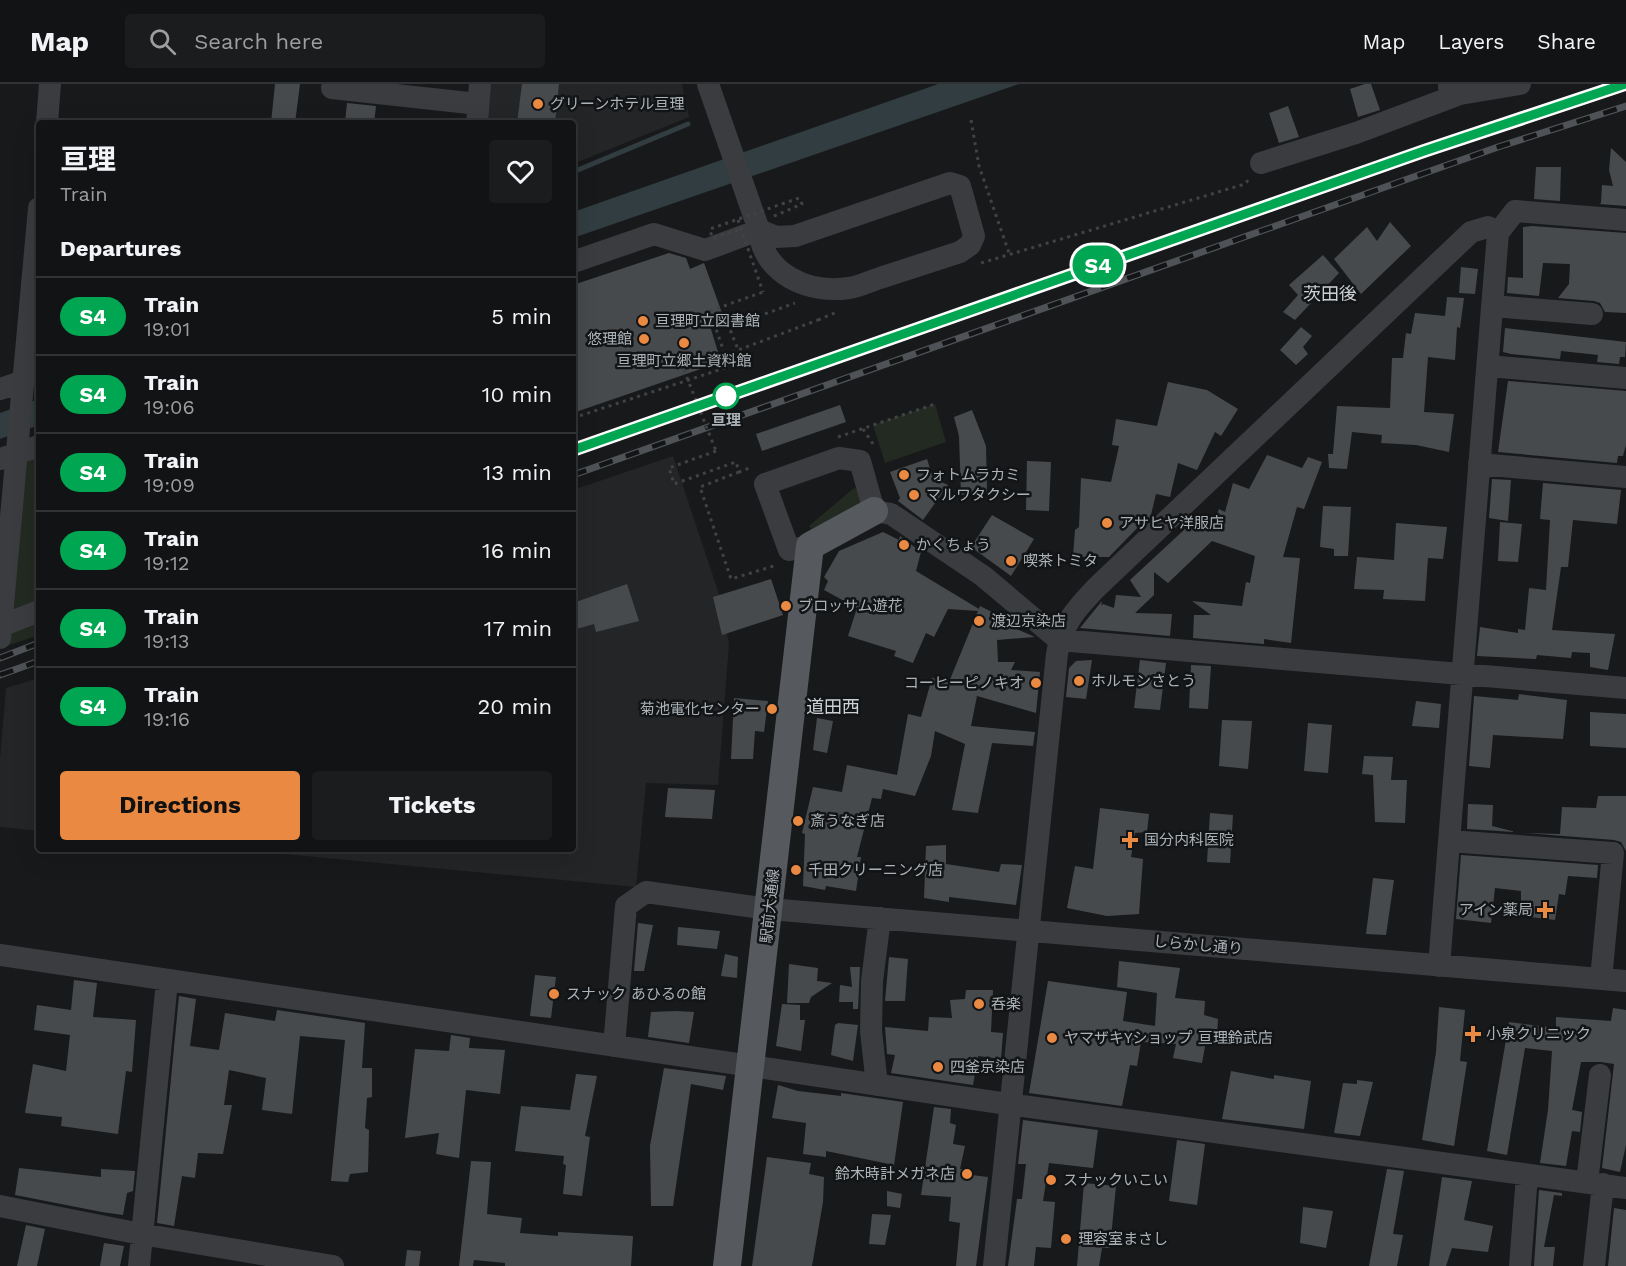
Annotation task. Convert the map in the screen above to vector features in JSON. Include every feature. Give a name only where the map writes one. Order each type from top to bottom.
[{"type":"main road","points":[[810,546],[874,511]]},
{"type":"main road","name":"駅前大通線","points":[[727,1266],[752,1066],[810,546]]},
{"type":"street","points":[[46,120],[50,84]]},
{"type":"street","points":[[708,84],[725,133],[743,211],[756,226],[776,237],[795,236],[950,183],[960,186],[974,236],[970,245],[960,252],[849,288],[821,287],[784,277],[772,266],[759,240],[756,226]]},
{"type":"street","points":[[1260,164],[1356,133],[1452,89],[1520,84]]},
{"type":"street","points":[[332,88],[478,104]]},
{"type":"street","points":[[1439,966],[1498,233],[1515,211],[1626,220]]},
{"type":"street","points":[[576,261],[654,234],[705,250],[756,226]]},
{"type":"street","points":[[994,1266],[1059,640],[1069,617],[1096,588],[1471,232],[1488,228],[1498,233]]},
{"type":"street","points":[[1,632],[11,451],[23,386],[36,241]]},
{"type":"street","points":[[1493,306],[1592,314]]},
{"type":"street","points":[[1488,366],[1626,378]]},
{"type":"street","points":[[0,389],[23,386]]},
{"type":"street","points":[[11,451],[36,447]]},
{"type":"street","points":[[810,546],[789,550],[765,484],[839,458],[860,461],[874,511],[891,514],[983,576],[1059,640],[1626,688]]},
{"type":"street","points":[[1479,464],[1626,477]]},
{"type":"street","points":[[1,632],[36,613]]},
{"type":"street","points":[[1449,841],[1619,851],[1601,979]]},
{"type":"street","name":"しらかし通り","points":[[614,1046],[626,906],[646,892],[769,909],[1626,981]]},
{"type":"street","points":[[877,1085],[871,1021],[872,981],[880,918]]},
{"type":"street","points":[[0,955],[877,1085],[1626,1188]]},
{"type":"street","points":[[139,1266],[167,981]]},
{"type":"street","points":[[1594,1266],[1600,1075]]},
{"type":"street","points":[[1520,1266],[1527,1175]]},
{"type":"street","points":[[0,1206],[141,1234],[327,1266]]},
{"type":"path","points":[[971,120],[979,166],[1009,254]]},
{"type":"path","points":[[799,198],[802,204],[756,226],[712,238],[710,230],[743,211],[799,198]]},
{"type":"path","points":[[725,354],[710,310],[763,291],[743,211]]},
{"type":"path","points":[[576,417],[743,362],[729,327],[795,303]]},
{"type":"path","points":[[732,464],[674,484],[669,468],[716,451],[684,370],[837,312]]},
{"type":"path","points":[[739,472],[700,487],[731,579],[777,565],[783,569]]},
{"type":"shaded area","points":[[489,84],[682,84],[689,117],[576,163],[576,120],[485,120]]},
{"type":"shaded area","points":[[938,84],[1019,84],[576,237],[576,211]]},
{"type":"shaded area","points":[[36,400],[36,426],[0,439],[0,413]]},
{"type":"shaded area","points":[[935,404],[946,442],[885,463],[873,425]]},
{"type":"shaded area","points":[[36,453],[36,636],[7,646],[23,457]]},
{"type":"shaded area","points":[[673,456],[720,597],[729,644],[718,785],[646,783],[636,887],[263,852],[576,852],[576,489]]},
{"type":"shaded area","points":[[854,488],[858,489],[861,507],[811,529],[809,526]]},
{"type":"shaded area","points":[[36,679],[36,831],[0,827],[0,759],[6,688]]},
{"type":"building","points":[[275,84],[300,84],[295,120],[271,120]]},
{"type":"building","name":"グリーンホテル亘理","points":[[522,84],[559,84],[555,120],[517,120]]},
{"type":"building","points":[[1371,84],[1380,110],[1358,117],[1350,89]]},
{"type":"building","points":[[347,103],[376,106],[374,120],[345,120]]},
{"type":"building","points":[[1288,106],[1299,137],[1279,143],[1269,113]]},
{"type":"building","points":[[1611,148],[1626,162],[1626,206],[1599,204],[1601,203],[1602,185],[1613,186],[1609,170]]},
{"type":"building","points":[[1536,167],[1561,167],[1560,201],[1534,199]]},
{"type":"building","points":[[1390,222],[1411,246],[1361,294],[1334,259],[1367,227],[1377,241]]},
{"type":"building","points":[[1523,227],[1626,233],[1626,313],[1605,312],[1600,303],[1594,301],[1558,298],[1569,284],[1570,264],[1543,263],[1539,296],[1507,293],[1508,277],[1523,278]]},
{"type":"building","name":"悠理館","points":[[669,253],[686,258],[690,269],[704,263],[722,313],[707,316],[721,362],[576,412],[576,284]]},
{"type":"building","points":[[1323,255],[1339,273],[1295,320],[1283,312],[1298,295],[1289,285]]},
{"type":"building","points":[[1461,267],[1478,269],[1475,294],[1459,293]]},
{"type":"building","points":[[1447,297],[1464,298],[1460,328],[1457,327],[1455,360],[1428,357],[1424,412],[1454,414],[1449,452],[1416,445],[1381,443],[1382,435],[1352,432],[1347,469],[1329,468],[1328,454],[1333,454],[1337,406],[1390,408],[1392,358],[1403,358],[1406,333],[1411,334],[1415,313],[1445,316]]},
{"type":"building","points":[[1301,327],[1312,336],[1303,347],[1308,354],[1296,365],[1280,350]]},
{"type":"building","points":[[1505,328],[1626,342],[1625,357],[1620,357],[1619,364],[1597,362],[1598,355],[1561,351],[1560,359],[1511,354],[1503,352]]},
{"type":"building","points":[[1508,381],[1626,391],[1626,445],[1623,456],[1618,456],[1617,463],[1498,452]]},
{"type":"building","points":[[1168,382],[1207,390],[1238,409],[1221,436],[1215,432],[1197,470],[1178,463],[1170,497],[1156,494],[1150,519],[1145,520],[1109,557],[1073,557],[1075,530],[1079,527],[1081,478],[1111,482],[1119,446],[1112,445],[1116,419],[1157,426]]},
{"type":"building","name":"亘理","points":[[840,405],[846,422],[762,451],[756,434]]},
{"type":"building","points":[[972,410],[986,446],[987,492],[961,495],[959,436],[954,417]]},
{"type":"building","points":[[1267,455],[1302,468],[1308,457],[1322,462],[1304,509],[1297,507],[1283,557],[1300,558],[1291,643],[1264,639],[1264,644],[1193,638],[1194,615],[1211,615],[1192,601],[1242,606],[1246,582],[1250,583],[1255,556],[1212,541],[1168,583],[1154,572],[1154,595],[1135,613],[1172,614],[1170,636],[1080,628],[1102,601],[1101,606],[1103,604],[1114,608],[1116,595],[1141,597],[1130,580],[1199,516],[1214,522],[1219,509],[1225,512],[1233,483],[1249,489]]},
{"type":"building","points":[[927,459],[933,478],[948,485],[923,520],[898,501],[900,498],[890,472]]},
{"type":"building","points":[[1027,461],[1051,462],[1049,511],[1026,510]]},
{"type":"building","points":[[1492,479],[1511,480],[1508,521],[1489,518]]},
{"type":"building","points":[[1543,483],[1621,490],[1617,524],[1573,520],[1568,567],[1561,567],[1552,630],[1615,634],[1608,670],[1590,667],[1590,653],[1572,652],[1571,658],[1537,655],[1536,659],[1477,656],[1480,627],[1518,633],[1518,629],[1525,630],[1529,588],[1546,590],[1550,520],[1540,519]]},
{"type":"building","points":[[1323,506],[1351,507],[1348,556],[1334,556],[1334,549],[1320,547]]},
{"type":"building","points":[[992,515],[1034,539],[1011,576],[971,547]]},
{"type":"building","points":[[1500,522],[1522,524],[1518,562],[1498,561]]},
{"type":"building","points":[[1396,523],[1447,527],[1443,559],[1428,558],[1425,601],[1383,599],[1384,590],[1354,589],[1357,557],[1394,560]]},
{"type":"building","points":[[883,532],[899,540],[900,536],[921,552],[916,571],[979,609],[980,606],[998,615],[996,620],[1035,637],[997,640],[998,662],[1015,662],[1011,670],[1040,672],[1036,713],[977,696],[971,726],[1035,732],[1033,746],[992,743],[978,813],[952,810],[965,744],[935,731],[931,756],[915,796],[883,789],[881,799],[872,798],[857,857],[861,857],[856,891],[826,886],[825,890],[803,886],[805,834],[802,833],[813,787],[842,792],[847,765],[897,775],[908,714],[921,717],[932,678],[949,682],[978,611],[948,609],[934,637],[926,633],[913,663],[894,656],[896,651],[848,636],[857,608],[824,590],[828,581],[824,577],[839,551]]},
{"type":"building","points":[[771,579],[783,615],[722,635],[713,597]]},
{"type":"building","points":[[627,584],[639,621],[596,632],[594,624],[576,629],[576,602]]},
{"type":"building","points":[[1092,660],[1086,699],[1066,697],[1069,668],[1076,661]]},
{"type":"building","points":[[1140,660],[1166,663],[1160,710],[1134,708]]},
{"type":"building","points":[[1191,665],[1211,666],[1208,709],[1189,708]]},
{"type":"building","points":[[1519,694],[1567,700],[1563,739],[1493,735],[1490,768],[1469,766],[1474,696],[1518,700]]},
{"type":"building","points":[[734,698],[768,701],[764,732],[755,731],[753,759],[731,759]]},
{"type":"building","points":[[1416,701],[1441,704],[1439,728],[1412,726]]},
{"type":"building","points":[[1590,712],[1626,714],[1626,748],[1590,746]]},
{"type":"building","points":[[817,718],[833,721],[827,753],[813,750]]},
{"type":"building","points":[[1222,720],[1252,721],[1248,769],[1219,766]]},
{"type":"building","points":[[1308,723],[1332,725],[1328,773],[1304,771]]},
{"type":"building","points":[[1364,756],[1393,757],[1391,780],[1407,780],[1405,823],[1375,822],[1373,775],[1362,774]]},
{"type":"building","points":[[668,788],[715,790],[712,819],[665,817]]},
{"type":"building","points":[[1598,796],[1626,796],[1626,851],[1621,842],[1614,840],[1526,833],[1560,834],[1562,807],[1596,808]]},
{"type":"building","points":[[1468,804],[1493,805],[1492,826],[1516,832],[1467,829]]},
{"type":"building","points":[[1100,808],[1149,814],[1147,832],[1135,833],[1131,857],[1143,859],[1139,914],[1107,916],[1067,908],[1075,866],[1093,869]]},
{"type":"building","points":[[1210,813],[1233,815],[1230,863],[1207,862]]},
{"type":"building","points":[[946,845],[946,864],[999,872],[1001,864],[1022,865],[1016,905],[949,897],[949,902],[924,898],[926,846]]},
{"type":"building","points":[[1461,855],[1598,865],[1597,878],[1568,876],[1565,895],[1559,894],[1555,920],[1521,916],[1521,891],[1495,888],[1491,923],[1456,919]]},
{"type":"building","points":[[1373,878],[1394,880],[1386,935],[1366,934]]},
{"type":"building","points":[[638,923],[653,925],[644,971],[634,971]]},
{"type":"building","points":[[678,927],[720,931],[717,949],[677,945]]},
{"type":"building","points":[[725,954],[738,957],[737,978],[721,976]]},
{"type":"building","points":[[889,957],[908,959],[905,1001],[885,1001]]},
{"type":"building","points":[[1119,961],[1180,968],[1175,998],[1205,1001],[1204,1015],[1218,1019],[1217,1035],[1207,1036],[1202,1063],[1173,1058],[1176,1044],[1141,1042],[1137,1066],[1130,1065],[1122,1106],[1029,1093],[1048,981],[1127,992],[1123,1021],[1155,1026],[1157,993],[1117,987]]},
{"type":"building","points":[[789,964],[818,968],[817,981],[832,983],[811,997],[809,1003],[787,1003]]},
{"type":"building","points":[[850,967],[860,967],[858,1009],[853,1009],[853,1002],[839,1002],[840,985],[852,987]]},
{"type":"building","points":[[535,975],[556,977],[551,1018],[530,1016]]},
{"type":"building","points":[[74,980],[97,983],[93,1017],[136,1020],[132,1072],[126,1071],[118,1134],[61,1126],[62,1117],[25,1113],[33,1064],[66,1071],[70,1035],[34,1030],[37,1005],[71,1010]]},
{"type":"building","points":[[966,990],[993,990],[991,1032],[1003,1033],[1001,1059],[978,1056],[973,1085],[891,1073],[895,1055],[887,1054],[885,1027],[928,1031],[929,1017],[952,1018],[950,1000],[965,999]]},
{"type":"building","points":[[179,996],[196,999],[190,1046],[219,1050],[225,1013],[275,1021],[277,1010],[365,1023],[362,1068],[372,1068],[372,1097],[367,1098],[365,1128],[369,1130],[368,1172],[350,1174],[348,1182],[331,1181],[345,1040],[300,1036],[292,1114],[262,1110],[266,1078],[229,1070],[224,1105],[232,1105],[223,1154],[198,1153],[195,1178],[182,1176],[174,1226],[157,1223]]},
{"type":"building","points":[[782,1004],[800,1005],[800,1020],[805,1020],[801,1051],[776,1046]]},
{"type":"building","points":[[1439,1007],[1465,1010],[1460,1061],[1467,1062],[1454,1146],[1422,1140],[1436,1052]]},
{"type":"building","points":[[1613,1008],[1626,1010],[1626,1145],[1620,1172],[1602,1168],[1614,1064],[1601,1062],[1581,1062],[1572,1110],[1582,1112],[1580,1132],[1572,1131],[1566,1166],[1540,1163],[1548,1110],[1552,1051],[1525,1048],[1507,1155],[1487,1151],[1509,1022],[1556,1028],[1556,1017],[1611,1021]]},
{"type":"building","points":[[651,1012],[694,1012],[689,1043],[648,1037]]},
{"type":"building","points":[[838,1023],[858,1025],[853,1061],[831,1055],[835,1025]]},
{"type":"building","points":[[451,1035],[470,1038],[469,1048],[505,1050],[500,1094],[466,1090],[459,1158],[436,1154],[439,1133],[405,1138],[415,1049],[449,1051]]},
{"type":"building","points":[[664,1068],[726,1076],[723,1090],[691,1084],[673,1206],[651,1206],[650,1146]]},
{"type":"building","points":[[1231,1071],[1274,1079],[1274,1075],[1311,1081],[1304,1129],[1222,1119]]},
{"type":"building","points":[[576,1074],[597,1076],[585,1136],[590,1137],[582,1196],[563,1194],[566,1165],[563,1164],[564,1156],[515,1151],[521,1106],[570,1110]]},
{"type":"building","points":[[1357,1080],[1373,1082],[1360,1136],[1334,1133],[1343,1083],[1357,1084]]},
{"type":"building","points":[[778,1085],[798,1091],[841,1096],[841,1093],[903,1102],[894,1165],[826,1151],[826,1157],[803,1154],[806,1123],[772,1118]]},
{"type":"building","points":[[934,1107],[951,1109],[950,1123],[956,1125],[953,1144],[965,1146],[960,1169],[964,1169],[963,1174],[988,1177],[976,1266],[956,1266],[960,1223],[949,1221],[951,1197],[921,1195]]},
{"type":"building","points":[[1023,1120],[1098,1130],[1093,1168],[1049,1163],[1043,1201],[1055,1202],[1051,1248],[1036,1247],[1034,1266],[1008,1266],[1017,1199],[1022,1199],[1026,1164],[1018,1164]]},
{"type":"building","points":[[1177,1140],[1205,1144],[1197,1205],[1169,1201]]},
{"type":"building","points":[[767,1157],[811,1163],[809,1174],[824,1177],[823,1202],[812,1266],[752,1266]]},
{"type":"building","points":[[471,1161],[491,1162],[487,1214],[522,1218],[520,1233],[558,1236],[558,1232],[633,1236],[631,1266],[505,1266],[505,1263],[474,1260],[473,1266],[459,1266]]},
{"type":"building","points":[[19,1168],[101,1177],[101,1169],[135,1171],[133,1191],[127,1193],[123,1215],[15,1195]]},
{"type":"building","points":[[1387,1169],[1404,1171],[1393,1234],[1403,1235],[1397,1266],[1369,1266]]},
{"type":"building","points":[[1442,1177],[1472,1181],[1464,1220],[1493,1226],[1488,1252],[1452,1248],[1446,1266],[1429,1266]]},
{"type":"building","points":[[1084,1183],[1116,1186],[1110,1248],[1102,1248],[1099,1266],[1077,1266]]},
{"type":"building","points":[[1539,1190],[1562,1193],[1562,1196],[1554,1195],[1544,1247],[1555,1247],[1553,1266],[1534,1266]]},
{"type":"building","points":[[887,1191],[902,1194],[900,1208],[887,1206]]},
{"type":"building","points":[[1303,1207],[1333,1211],[1326,1248],[1300,1243]]},
{"type":"building","points":[[1614,1208],[1626,1210],[1626,1266],[1608,1266]]},
{"type":"building","points":[[872,1214],[891,1215],[885,1245],[869,1244]]},
{"type":"building","points":[[26,1225],[45,1229],[37,1266],[17,1266]]},
{"type":"building","points":[[104,1243],[124,1246],[120,1266],[100,1266]]},
{"type":"building","points":[[407,1250],[421,1251],[419,1266],[405,1266]]},
{"type":"waterway","points":[[576,171],[688,124]]},
{"type":"railway","points":[[576,449],[1424,151],[1625,84]]},
{"type":"railway","points":[[576,474],[1498,147],[1626,106]]},
{"type":"railway","points":[[0,658],[36,644]]},
{"type":"railway","points":[[0,675],[36,662]]},
{"type":"train","name":"S4","points":[[576,449],[1424,151],[1625,84]]},
{"type":"place","name":"グリーンホテル亘理","points":[[538,104]]},
{"type":"place","name":"亘理町立図書館","points":[[643,321]]},
{"type":"place","name":"悠理館","points":[[644,339]]},
{"type":"place","name":"亘理町立郷土資料館","points":[[684,343]]},
{"type":"place","name":"亘理","points":[[726,396]]},
{"type":"place","name":"フォトムラカミ","points":[[904,475]]},
{"type":"place","name":"マルワタクシー","points":[[914,495]]},
{"type":"place","name":"アサヒヤ洋服店","points":[[1107,523]]},
{"type":"place","name":"かくちょう","points":[[904,545]]},
{"type":"place","name":"喫茶トミタ","points":[[1011,561]]},
{"type":"place","name":"ブロッサム遊花","points":[[786,606]]},
{"type":"place","name":"渡辺京染店","points":[[979,621]]},
{"type":"place","name":"ホルモンさとう","points":[[1079,681]]},
{"type":"place","name":"コーヒーピノキオ","points":[[1036,683]]},
{"type":"place","name":"菊池電化センター","points":[[772,709]]},
{"type":"place","name":"斎うなぎ店","points":[[798,821]]},
{"type":"place","name":"国分内科医院","points":[[1130,840]]},
{"type":"place","name":"千田クリーニング店","points":[[796,870]]},
{"type":"place","name":"アイン薬局","points":[[1545,910]]},
{"type":"place","name":"スナック あひるの館","points":[[554,994]]},
{"type":"place","name":"呑楽","points":[[979,1004]]},
{"type":"place","name":"小泉クリニック","points":[[1473,1034]]},
{"type":"place","name":"ヤマザキYショップ 亘理鈴武店","points":[[1052,1038]]},
{"type":"place","name":"四釜京染店","points":[[938,1067]]},
{"type":"place","name":"鈴木時計メガネ店","points":[[967,1174]]},
{"type":"place","name":"スナックいこい","points":[[1051,1180]]},
{"type":"place","name":"理容室まさし","points":[[1066,1239]]},
{"type":"district","name":"茨田後","points":[[1330,293]]},
{"type":"district","name":"道田西","points":[[833,706]]}]
